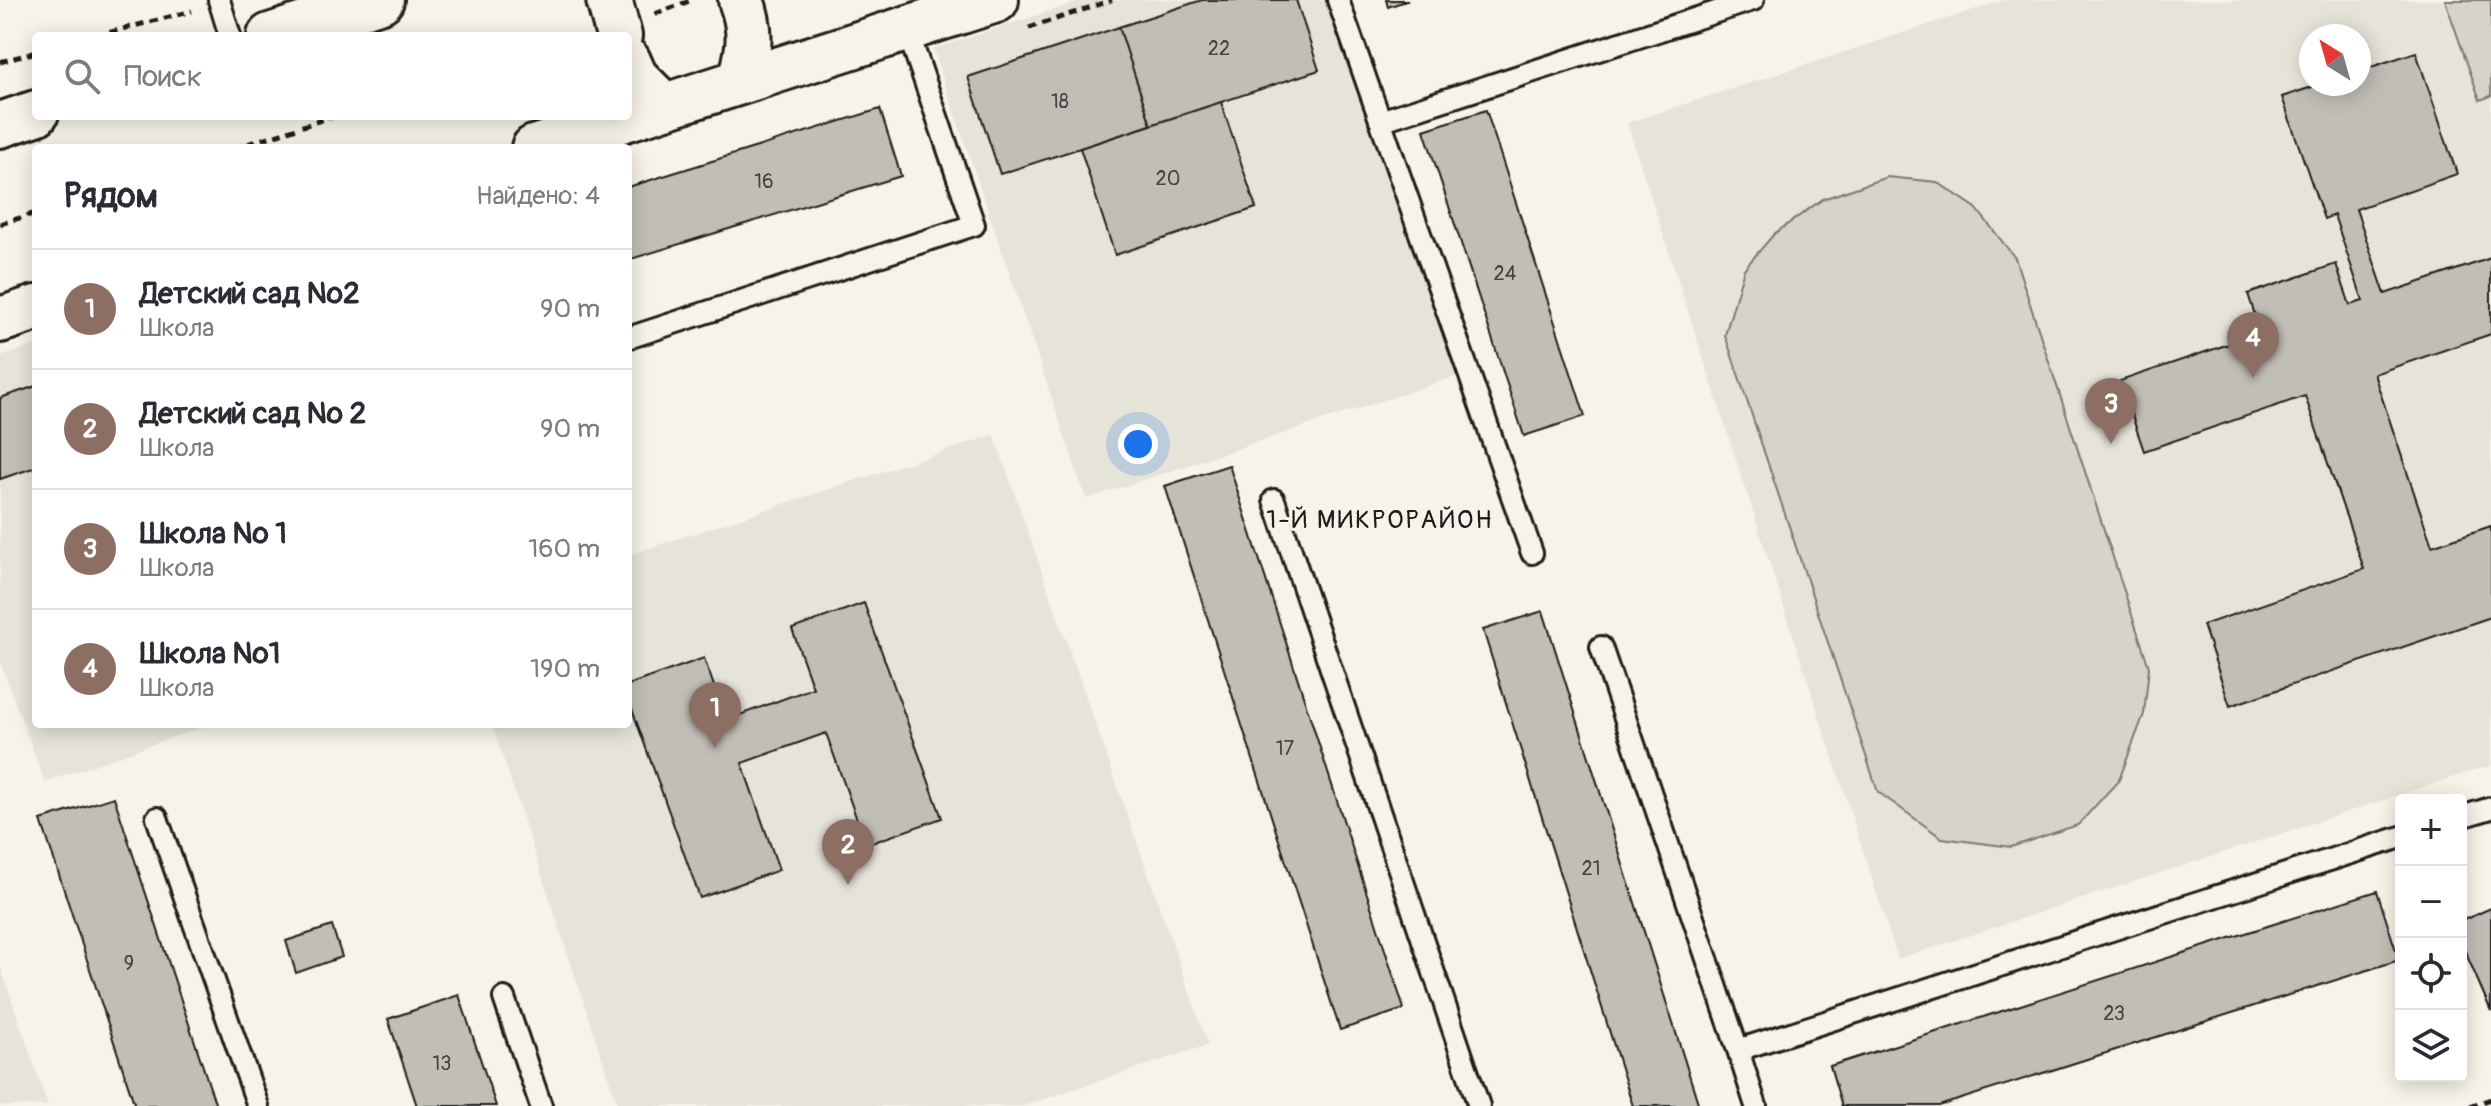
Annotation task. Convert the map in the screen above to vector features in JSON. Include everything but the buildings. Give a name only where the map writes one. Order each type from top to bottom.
[{"type":"main road","points":[[282,32],[381,0]]},
{"type":"main road","points":[[609,0],[618,32]]},
{"type":"main road","points":[[741,0],[749,21],[750,42],[741,82]]},
{"type":"main road","points":[[632,116],[996,0]]},
{"type":"main road","points":[[632,70],[664,106]]},
{"type":"main road","points":[[0,125],[32,114]]},
{"type":"main road","points":[[546,144],[621,120]]},
{"type":"main road","points":[[0,320],[32,309]]},
{"type":"lane","points":[[1338,0],[1532,553]]},
{"type":"lane","points":[[1380,121],[1753,0]]},
{"type":"lane","points":[[220,2],[229,32]]},
{"type":"lane","points":[[632,337],[974,225],[907,29]]},
{"type":"lane","points":[[1274,500],[1479,1106]]},
{"type":"lane","points":[[1601,647],[1756,1106]]},
{"type":"lane","points":[[2467,815],[2491,808]]},
{"type":"lane","points":[[157,818],[258,1106]]},
{"type":"lane","points":[[1738,1050],[2395,839]]},
{"type":"lane","points":[[504,998],[541,1106]]},
{"type":"path","points":[[111,32],[220,2]]},
{"type":"path","points":[[0,62],[32,53]]},
{"type":"path","points":[[247,144],[322,120]]},
{"type":"path","points":[[0,224],[32,214]]},
{"type":"path","points":[[2470,1106],[2491,1099]]},
{"type":"shaded area","points":[[1084,0],[1327,0],[1463,374],[1086,499],[933,49]]},
{"type":"shaded area","points":[[2004,0],[2491,0],[2491,765],[1898,959],[1627,123]]},
{"type":"shaded area","points":[[2445,0],[2491,0],[2491,96],[2480,100]]},
{"type":"shaded area","points":[[1887,177],[1937,182],[1976,208],[2015,258],[2149,667],[2144,714],[2119,780],[2078,825],[2011,847],[1942,838],[1878,792],[1725,335],[1744,269],[1774,234],[1823,199]]},
{"type":"shaded area","points":[[32,346],[32,728],[200,728],[45,782],[0,662],[0,357]]},
{"type":"shaded area","points":[[994,435],[1208,1045],[1023,1106],[618,1106],[493,728],[632,728],[632,554]]},
{"type":"shaded area","points":[[0,965],[48,1106],[0,1106]]},
{"type":"place","name":"Школа №1","points":[[2253,378]]},
{"type":"place","name":"Школа № 1","points":[[2111,444]]},
{"type":"place","name":"Детский сад №2","points":[[715,748]]},
{"type":"place","name":"Детский сад № 2","points":[[848,885]]},
{"type":"district","name":"1-Й МИКРОРАЙОН","points":[[1380,519]]}]
